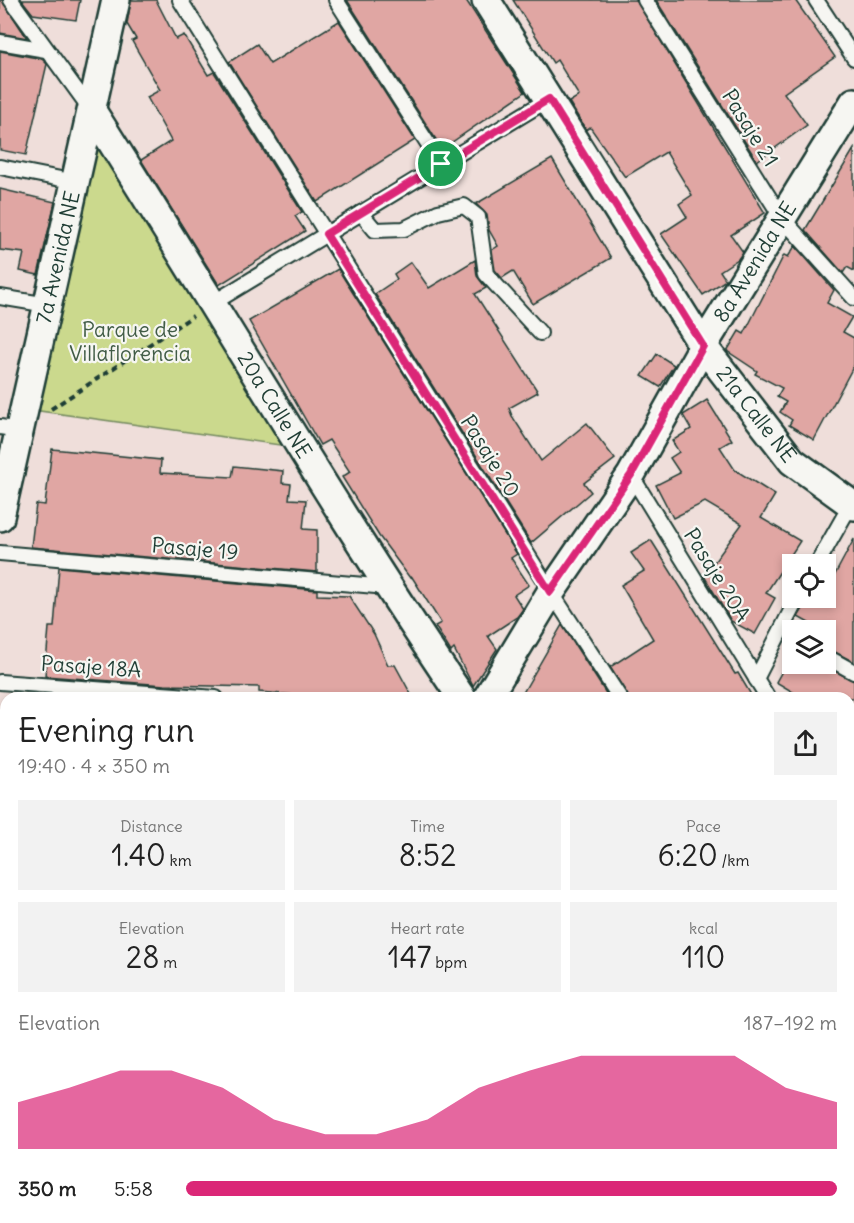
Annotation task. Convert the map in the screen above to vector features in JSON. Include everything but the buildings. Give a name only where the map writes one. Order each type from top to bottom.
[{"type":"street","name":"7a Avenida NE","points":[[0,517],[10,429],[48,305],[116,0]]},
{"type":"street","name":"21a Calle NE","points":[[486,0],[703,346],[792,461],[853,505]]},
{"type":"street","name":"8a Avenida NE","points":[[491,692],[550,592],[631,475],[703,346],[854,102]]},
{"type":"street","name":"20a Calle NE","points":[[92,111],[387,587],[458,692]]},
{"type":"lane","points":[[11,0],[92,111]]},
{"type":"lane","name":"Pasaje 20","points":[[180,0],[550,592],[616,692]]},
{"type":"lane","points":[[336,0],[441,164]]},
{"type":"lane","name":"Pasaje 21","points":[[645,0],[782,218],[854,298]]},
{"type":"lane","points":[[816,0],[854,58]]},
{"type":"lane","points":[[0,42],[46,50]]},
{"type":"lane","points":[[213,303],[549,99]]},
{"type":"lane","points":[[0,167],[76,182]]},
{"type":"lane","points":[[362,213],[375,230],[404,229],[438,212],[464,206],[478,217],[486,274],[540,333]]},
{"type":"lane","points":[[0,297],[48,305]]},
{"type":"lane","name":"Pasaje 20A","points":[[631,475],[764,692]]},
{"type":"lane","points":[[823,554],[853,505]]},
{"type":"lane","name":"Pasaje 19","points":[[0,553],[387,587]]},
{"type":"lane","points":[[756,679],[782,639]]},
{"type":"lane","points":[[836,662],[854,672]]},
{"type":"lane","name":"Pasaje 18A","points":[[0,682],[135,692]]},
{"type":"path","points":[[10,429],[213,303]]},
{"type":"green space","name":"Parque de Villaflorencia","points":[[94,137],[294,447],[33,410]]},
{"type":"route","points":[[549,99],[703,346],[631,475],[550,592],[326,234],[441,164],[549,99]]}]
